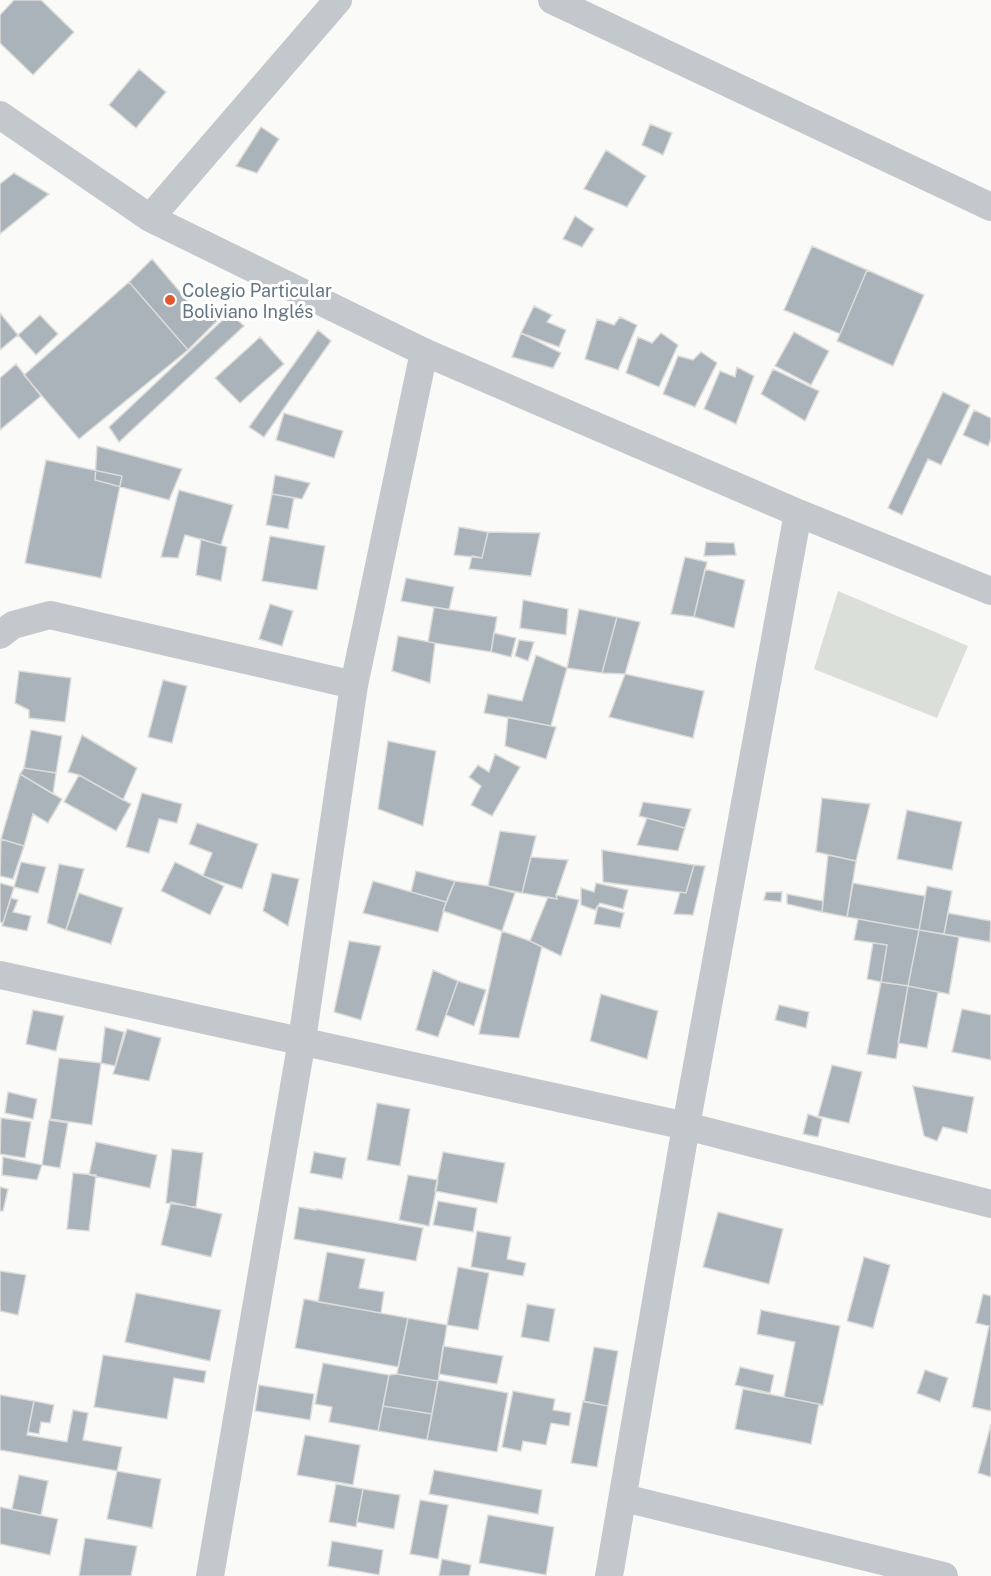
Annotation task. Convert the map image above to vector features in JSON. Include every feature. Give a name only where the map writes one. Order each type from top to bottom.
[{"type":"street","points":[[150,218],[338,0]]},
{"type":"street","points":[[552,0],[991,207]]},
{"type":"street","points":[[0,116],[150,218],[424,352],[798,513],[991,591]]},
{"type":"street","points":[[210,1576],[302,1040],[354,685],[424,352]]},
{"type":"street","points":[[609,1576],[686,1126],[798,513]]},
{"type":"street","points":[[0,635],[13,625],[50,615],[354,685]]},
{"type":"street","points":[[0,975],[686,1126],[991,1204]]},
{"type":"street","points":[[624,1498],[944,1576]]},
{"type":"shaded area","points":[[838,591],[968,646],[937,718],[814,669]]},
{"type":"building","points":[[14,0],[41,0],[74,32],[33,75],[0,43],[0,15]]},
{"type":"building","points":[[139,69],[166,92],[136,128],[109,105]]},
{"type":"building","points":[[650,124],[672,133],[663,155],[642,145]]},
{"type":"building","points":[[261,127],[279,139],[257,173],[236,166]]},
{"type":"building","points":[[606,150],[646,176],[627,207],[584,189]]},
{"type":"building","points":[[14,173],[49,194],[0,234],[0,184]]},
{"type":"building","points":[[575,216],[594,229],[582,247],[563,239]]},
{"type":"building","points":[[812,246],[867,270],[840,334],[784,310]]},
{"type":"building","points":[[152,259],[198,313],[210,304],[221,317],[188,350],[129,282]]},
{"type":"building","points":[[867,270],[924,295],[893,366],[837,341]]},
{"type":"building","points":[[129,282],[188,350],[79,439],[24,375]]},
{"type":"building","points":[[534,306],[552,315],[547,322],[566,330],[559,347],[521,333]]},
{"type":"building","points":[[0,313],[18,335],[0,350]]},
{"type":"building","points":[[230,313],[244,326],[119,442],[109,427]]},
{"type":"building","points":[[40,315],[58,334],[36,355],[18,335]]},
{"type":"building","points":[[620,317],[637,325],[618,370],[585,359],[597,319],[614,325]]},
{"type":"building","points":[[318,330],[331,341],[264,437],[249,427]]},
{"type":"building","points":[[794,332],[829,351],[811,385],[775,366]]},
{"type":"building","points":[[521,333],[561,353],[553,368],[512,357]]},
{"type":"building","points":[[661,333],[678,345],[659,387],[626,373],[638,337],[652,343]]},
{"type":"building","points":[[260,337],[284,364],[240,403],[215,378]]},
{"type":"building","points":[[701,352],[717,363],[695,407],[663,394],[678,356],[693,360]]},
{"type":"building","points":[[16,364],[41,396],[0,430],[0,378]]},
{"type":"building","points":[[737,367],[754,376],[736,424],[704,409],[720,371],[735,377]]},
{"type":"building","points":[[773,369],[819,391],[805,421],[761,394]]},
{"type":"building","points":[[943,392],[970,405],[941,465],[928,459],[902,515],[888,508]]},
{"type":"building","points":[[974,410],[991,418],[991,439],[988,446],[963,435]]},
{"type":"building","points":[[284,413],[343,431],[334,458],[276,440]]},
{"type":"building","points":[[97,446],[182,469],[169,500],[95,480]]},
{"type":"building","points":[[46,460],[122,476],[101,578],[25,563]]},
{"type":"building","points":[[275,475],[310,483],[302,499],[272,494]]},
{"type":"building","points":[[179,490],[233,505],[221,545],[185,535],[178,558],[161,557]]},
{"type":"building","points":[[272,494],[294,498],[288,529],[266,525]]},
{"type":"building","points":[[459,527],[488,532],[482,558],[454,555]]},
{"type":"building","points":[[488,532],[540,533],[531,576],[469,569],[472,556],[482,558]]},
{"type":"building","points":[[270,536],[325,546],[317,590],[262,581]]},
{"type":"building","points":[[201,539],[227,547],[221,581],[196,575]]},
{"type":"building","points":[[706,542],[734,543],[736,555],[704,556]]},
{"type":"building","points":[[685,557],[707,562],[694,617],[671,614]]},
{"type":"building","points":[[705,569],[745,580],[734,628],[694,617]]},
{"type":"building","points":[[406,578],[454,587],[449,610],[401,601]]},
{"type":"building","points":[[523,600],[568,609],[566,635],[520,628]]},
{"type":"building","points":[[270,604],[293,611],[282,646],[259,639]]},
{"type":"building","points":[[434,607],[497,617],[491,652],[428,642]]},
{"type":"building","points":[[579,609],[617,617],[602,673],[567,668]]},
{"type":"building","points":[[617,617],[640,622],[625,674],[602,673]]},
{"type":"building","points":[[494,633],[516,638],[511,657],[491,652]]},
{"type":"building","points":[[398,636],[435,643],[430,683],[392,671]]},
{"type":"building","points":[[519,640],[534,642],[528,661],[515,656]]},
{"type":"building","points":[[536,655],[567,668],[551,726],[484,713],[488,694],[522,701]]},
{"type":"building","points":[[19,671],[71,678],[65,722],[29,718],[29,710],[15,703]]},
{"type":"building","points":[[625,674],[704,691],[693,738],[609,717]]},
{"type":"building","points":[[163,680],[187,686],[172,743],[148,737]]},
{"type":"building","points":[[508,717],[556,727],[546,759],[505,746]]},
{"type":"building","points":[[31,730],[62,736],[56,773],[24,768]]},
{"type":"building","points":[[82,735],[137,768],[123,800],[79,775],[68,772]]},
{"type":"building","points":[[388,741],[436,751],[423,826],[378,809]]},
{"type":"building","points":[[495,754],[520,767],[492,816],[471,805],[481,786],[469,777],[478,765],[489,772]]},
{"type":"building","points":[[24,768],[56,773],[53,794],[20,774]]},
{"type":"building","points":[[20,774],[62,799],[48,823],[33,814],[24,846],[1,839]]},
{"type":"building","points":[[79,775],[131,804],[116,831],[64,802]]},
{"type":"building","points":[[142,793],[182,804],[177,823],[159,819],[149,853],[126,847]]},
{"type":"building","points":[[822,798],[870,804],[856,861],[816,852]]},
{"type":"building","points":[[643,802],[691,809],[685,828],[639,816]]},
{"type":"building","points":[[907,810],[962,822],[952,870],[897,859]]},
{"type":"building","points":[[647,818],[685,828],[678,851],[637,845]]},
{"type":"building","points":[[197,823],[258,844],[242,889],[203,876],[212,853],[189,844]]},
{"type":"building","points":[[500,831],[536,836],[522,893],[488,886]]},
{"type":"building","points":[[1,839],[24,846],[13,879],[0,876]]},
{"type":"building","points":[[602,850],[694,865],[686,893],[603,882]]},
{"type":"building","points":[[828,855],[856,861],[847,917],[822,912]]},
{"type":"building","points":[[531,857],[568,860],[556,895],[557,899],[522,893]]},
{"type":"building","points":[[21,862],[46,867],[38,893],[14,887]]},
{"type":"building","points":[[175,862],[224,886],[210,915],[161,891]]},
{"type":"building","points":[[59,864],[84,869],[66,930],[47,923]]},
{"type":"building","points":[[694,865],[705,866],[693,915],[674,914],[680,892],[686,893]]},
{"type":"building","points":[[416,871],[455,881],[446,902],[411,892]]},
{"type":"building","points":[[272,873],[299,879],[288,926],[263,911]]},
{"type":"building","points":[[373,881],[446,902],[438,932],[363,913]]},
{"type":"building","points":[[455,881],[515,893],[502,931],[443,911]]},
{"type":"building","points":[[0,883],[14,887],[3,923],[0,922]]},
{"type":"building","points":[[596,883],[628,890],[623,909],[600,903],[595,910],[581,905],[581,888],[594,892]]},
{"type":"building","points":[[853,883],[925,896],[919,930],[847,917]]},
{"type":"building","points":[[927,886],[952,891],[944,934],[919,930]]},
{"type":"building","points":[[766,892],[782,892],[781,902],[764,900]]},
{"type":"building","points":[[79,893],[123,908],[111,944],[66,930]]},
{"type":"building","points":[[787,894],[823,901],[822,912],[787,904]]},
{"type":"building","points":[[556,895],[579,900],[561,956],[530,941],[548,897],[557,899]]},
{"type":"building","points":[[11,898],[18,900],[13,912],[31,916],[27,931],[2,926]]},
{"type":"building","points":[[598,906],[624,913],[620,928],[594,924]]},
{"type":"building","points":[[948,913],[991,921],[990,942],[944,934]]},
{"type":"building","points":[[858,919],[919,930],[908,986],[881,982],[887,945],[854,940]]},
{"type":"building","points":[[919,930],[959,937],[949,994],[908,986]]},
{"type":"building","points":[[502,931],[542,947],[519,1038],[479,1034]]},
{"type":"building","points":[[349,941],[381,946],[361,1020],[334,1012]]},
{"type":"building","points":[[873,943],[887,945],[881,982],[867,979]]},
{"type":"building","points":[[433,970],[458,981],[438,1037],[416,1030]]},
{"type":"building","points":[[458,981],[486,990],[474,1026],[446,1015]]},
{"type":"building","points":[[881,982],[908,986],[896,1059],[867,1054]]},
{"type":"building","points":[[908,986],[938,992],[927,1048],[898,1043]]},
{"type":"building","points":[[601,994],[658,1011],[647,1059],[590,1041]]},
{"type":"building","points":[[779,1005],[809,1012],[806,1028],[775,1020]]},
{"type":"building","points":[[962,1009],[991,1015],[991,1060],[952,1052]]},
{"type":"building","points":[[33,1010],[64,1016],[56,1051],[26,1044]]},
{"type":"building","points":[[105,1027],[124,1032],[115,1066],[101,1063]]},
{"type":"building","points":[[127,1029],[161,1038],[149,1081],[113,1074]]},
{"type":"building","points":[[59,1058],[101,1063],[92,1125],[50,1119]]},
{"type":"building","points":[[832,1065],[862,1072],[849,1123],[818,1116]]},
{"type":"building","points":[[913,1086],[974,1097],[967,1133],[943,1127],[937,1141],[924,1136]]},
{"type":"building","points":[[8,1092],[37,1099],[33,1119],[5,1113]]},
{"type":"building","points":[[377,1103],[410,1109],[400,1166],[367,1160]]},
{"type":"building","points":[[808,1114],[822,1119],[818,1137],[803,1134]]},
{"type":"building","points":[[1,1118],[31,1122],[25,1158],[0,1154]]},
{"type":"building","points":[[49,1120],[68,1123],[60,1168],[42,1165]]},
{"type":"building","points":[[96,1142],[157,1155],[150,1188],[89,1175]]},
{"type":"building","points":[[172,1149],[203,1153],[196,1207],[166,1203]]},
{"type":"building","points":[[314,1152],[346,1158],[342,1179],[310,1173]]},
{"type":"building","points":[[443,1152],[505,1163],[497,1203],[435,1191]]},
{"type":"building","points":[[3,1157],[42,1165],[37,1180],[2,1175]]},
{"type":"building","points":[[73,1173],[96,1175],[89,1231],[67,1229]]},
{"type":"building","points":[[408,1175],[438,1180],[429,1226],[399,1220]]},
{"type":"building","points":[[0,1187],[8,1189],[3,1211],[0,1211]]},
{"type":"building","points":[[438,1201],[477,1208],[473,1232],[433,1225]]},
{"type":"building","points":[[171,1202],[222,1214],[211,1257],[161,1245]]},
{"type":"building","points":[[299,1207],[423,1228],[416,1261],[294,1239]]},
{"type":"building","points":[[718,1212],[783,1229],[769,1284],[703,1267]]},
{"type":"building","points":[[477,1231],[511,1237],[507,1259],[526,1263],[523,1276],[471,1267]]},
{"type":"building","points":[[327,1252],[365,1259],[359,1288],[384,1292],[381,1313],[318,1302]]},
{"type":"building","points":[[864,1257],[890,1265],[873,1328],[847,1321]]},
{"type":"building","points":[[458,1267],[489,1273],[478,1330],[447,1325]]},
{"type":"building","points":[[0,1271],[26,1275],[18,1315],[0,1311]]},
{"type":"building","points":[[136,1293],[221,1310],[210,1361],[125,1342]]},
{"type":"building","points":[[983,1294],[991,1296],[991,1411],[972,1407],[989,1326],[976,1323]]},
{"type":"building","points":[[304,1299],[408,1318],[398,1367],[295,1348]]},
{"type":"building","points":[[527,1304],[555,1309],[549,1342],[521,1337]]},
{"type":"building","points":[[761,1310],[840,1326],[823,1405],[784,1397],[795,1342],[757,1334]]},
{"type":"building","points":[[408,1318],[447,1325],[438,1381],[397,1374]]},
{"type":"building","points":[[443,1346],[503,1356],[497,1384],[439,1374]]},
{"type":"building","points":[[594,1347],[618,1351],[608,1406],[584,1402]]},
{"type":"building","points":[[103,1355],[206,1371],[204,1383],[174,1378],[167,1419],[94,1407]]},
{"type":"building","points":[[323,1363],[389,1375],[378,1431],[329,1422],[332,1407],[315,1404]]},
{"type":"building","points":[[740,1367],[774,1375],[770,1393],[735,1385]]},
{"type":"building","points":[[925,1370],[948,1378],[940,1402],[917,1393]]},
{"type":"building","points":[[397,1374],[438,1381],[432,1414],[383,1406],[389,1375]]},
{"type":"building","points":[[438,1380],[508,1393],[497,1452],[427,1440]]},
{"type":"building","points":[[259,1385],[314,1394],[310,1420],[255,1411]]},
{"type":"building","points":[[743,1389],[819,1404],[811,1444],[735,1429]]},
{"type":"building","points":[[513,1391],[555,1399],[553,1410],[571,1413],[569,1426],[551,1423],[546,1445],[523,1441],[521,1451],[502,1447]]},
{"type":"building","points":[[0,1395],[34,1401],[27,1435],[67,1442],[73,1410],[88,1413],[83,1440],[122,1447],[117,1471],[0,1450]]},
{"type":"building","points":[[34,1401],[54,1405],[50,1423],[41,1422],[39,1434],[28,1432]]},
{"type":"building","points":[[583,1401],[608,1406],[597,1467],[571,1463]]},
{"type":"building","points":[[383,1406],[432,1414],[427,1440],[378,1431]]},
{"type":"building","points":[[991,1424],[991,1477],[978,1473]]},
{"type":"building","points":[[305,1435],[360,1445],[353,1485],[297,1475]]},
{"type":"building","points":[[434,1470],[542,1490],[538,1514],[429,1494]]},
{"type":"building","points":[[117,1471],[161,1479],[152,1528],[107,1519]]},
{"type":"building","points":[[19,1475],[48,1481],[41,1515],[12,1509]]},
{"type":"building","points":[[336,1484],[363,1489],[356,1527],[329,1522]]},
{"type":"building","points":[[363,1489],[400,1495],[394,1529],[357,1522]]},
{"type":"building","points":[[420,1500],[448,1505],[438,1559],[410,1554]]},
{"type":"building","points":[[0,1507],[58,1519],[50,1555],[0,1544]]},
{"type":"building","points":[[488,1515],[554,1527],[546,1575],[479,1563]]},
{"type":"building","points":[[85,1538],[137,1546],[131,1576],[79,1576]]},
{"type":"building","points":[[332,1541],[383,1550],[379,1575],[328,1566]]},
{"type":"building","points":[[442,1559],[471,1565],[469,1576],[439,1576]]},
{"type":"place","name":"Colegio Particular Boliviano Inglés","points":[[170,300]]}]
